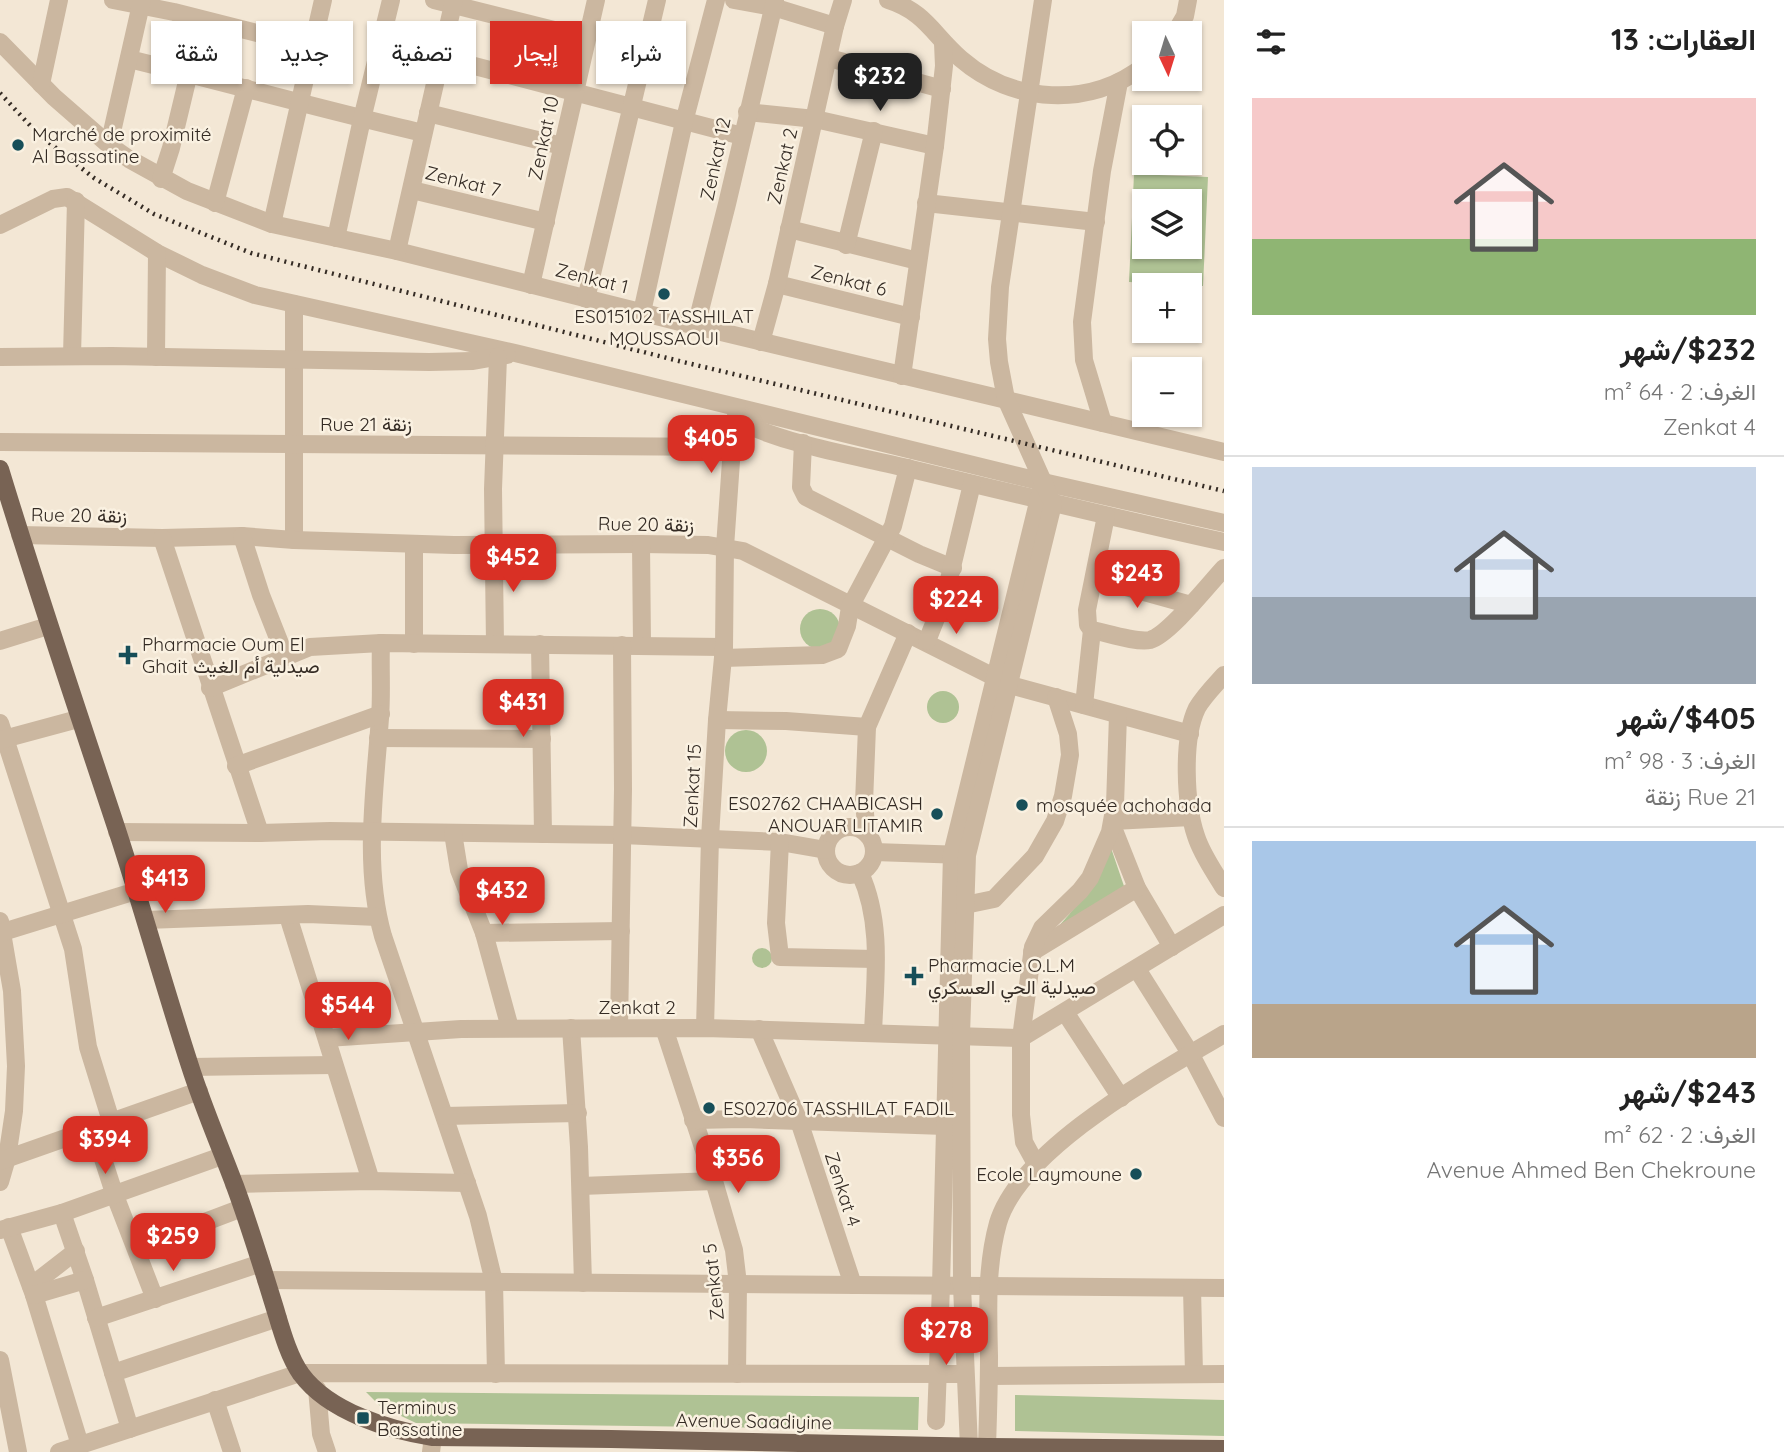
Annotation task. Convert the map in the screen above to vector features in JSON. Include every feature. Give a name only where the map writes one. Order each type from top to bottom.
[{"type":"main road","points":[[0,469],[191,1067],[234,1184],[278,1318],[300,1373]]},
{"type":"main road","name":"Avenue Saadiyine","points":[[300,1373],[337,1404],[373,1423],[409,1434],[432,1445],[978,1450],[1224,1449]]},
{"type":"street","points":[[41,84],[60,0]]},
{"type":"street","points":[[113,0],[141,3],[256,33]]},
{"type":"street","points":[[318,21],[323,0]]},
{"type":"street","points":[[337,238],[391,0]]},
{"type":"street","points":[[434,0],[453,2],[586,38]]},
{"type":"street","name":"Zenkat 10","points":[[531,285],[596,0]]},
{"type":"street","points":[[586,299],[629,108],[657,0]]},
{"type":"street","points":[[642,313],[684,122],[716,0]]},
{"type":"street","points":[[734,0],[774,4],[835,26]]},
{"type":"street","name":"Zenkat 2","points":[[761,342],[843,0]]},
{"type":"street","points":[[887,0],[918,13],[943,43],[981,76],[1007,87],[1050,95],[1087,93],[1119,82],[1132,74]]},
{"type":"street","points":[[978,1450],[965,1374],[954,1035],[960,855],[1045,502],[1043,482],[1006,399],[999,362],[997,324],[1043,0]]},
{"type":"street","points":[[1182,21],[1188,0]]},
{"type":"street","points":[[449,21],[453,2]]},
{"type":"street","points":[[109,145],[141,3]]},
{"type":"street","name":"Zenkat 12","points":[[696,326],[774,4]]},
{"type":"street","name":"Zenkat 1","points":[[0,42],[41,84],[109,145],[161,179],[272,224],[397,251],[761,342],[1224,452]]},
{"type":"street","points":[[902,376],[936,146],[944,66],[943,43]]},
{"type":"street","points":[[129,58],[151,64]]},
{"type":"street","points":[[829,58],[942,89]]},
{"type":"street","points":[[476,66],[742,136]]},
{"type":"street","points":[[1103,423],[1088,377],[1082,341],[1102,172],[1119,82]]},
{"type":"street","points":[[161,179],[186,84]]},
{"type":"street","points":[[231,84],[423,133]]},
{"type":"street","points":[[272,224],[303,84]]},
{"type":"street","points":[[397,251],[434,84]]},
{"type":"street","points":[[215,203],[246,88]]},
{"type":"street","points":[[747,112],[815,119],[936,146]]},
{"type":"street","points":[[428,113],[562,146]]},
{"type":"street","points":[[846,245],[874,131]]},
{"type":"street","name":"Zenkat 7","points":[[412,191],[546,222]]},
{"type":"street","points":[[0,225],[53,199],[67,197],[157,253],[255,295],[507,355],[737,414],[1224,523]]},
{"type":"street","points":[[72,356],[76,201]]},
{"type":"street","points":[[926,203],[1096,222]]},
{"type":"street","points":[[789,229],[918,261]]},
{"type":"street","points":[[156,357],[157,253]]},
{"type":"street","name":"Zenkat 6","points":[[777,284],[911,317]]},
{"type":"street","points":[[294,304],[294,540]]},
{"type":"street","points":[[0,357],[429,362],[473,361],[507,355]]},
{"type":"street","points":[[495,644],[495,445],[507,355]]},
{"type":"street","points":[[737,414],[761,432],[1045,502],[1224,542]]},
{"type":"street","name":"Zenkat 15","points":[[705,1028],[710,838],[724,652],[724,547],[737,414]]},
{"type":"street","name":"Rue 21 زنقة","points":[[0,442],[732,447]]},
{"type":"street","points":[[803,443],[801,487],[806,497],[888,539],[953,568]]},
{"type":"street","points":[[210,688],[285,656],[326,645],[642,645],[795,657],[831,653],[838,649],[842,641],[850,607],[894,526],[908,468]]},
{"type":"street","points":[[926,641],[939,614],[953,568],[972,484]]},
{"type":"street","points":[[1084,705],[1092,630],[1087,621],[1106,516]]},
{"type":"street","name":"Rue 20 زنقة","points":[[20,535],[162,538],[242,536],[414,544],[641,544],[724,547],[743,551],[1002,681],[1190,734]]},
{"type":"street","points":[[242,536],[285,656]]},
{"type":"street","points":[[162,538],[260,833]]},
{"type":"street","points":[[414,544],[414,644]]},
{"type":"street","points":[[641,544],[642,645]]},
{"type":"street","points":[[1092,630],[1151,639],[1170,627],[1224,568]]},
{"type":"street","points":[[1094,578],[1191,605]]},
{"type":"street","points":[[0,641],[48,626]]},
{"type":"street","points":[[867,834],[855,828],[841,829],[831,837],[827,850],[829,862],[837,871],[849,875],[860,873],[868,868],[874,852],[867,834],[864,803],[867,727],[908,633]]},
{"type":"street","points":[[381,643],[372,873],[377,917],[467,1183],[494,1282],[496,1374]]},
{"type":"street","points":[[540,644],[543,834]]},
{"type":"street","points":[[619,1028],[622,645]]},
{"type":"street","points":[[1224,675],[1197,709],[1190,734],[1188,763],[1191,817],[1202,851],[1224,888]]},
{"type":"street","points":[[965,905],[995,899],[1028,865],[1055,821],[1063,796],[1070,755],[1068,734],[1056,697]]},
{"type":"street","points":[[236,766],[380,714]]},
{"type":"street","points":[[1036,1164],[1024,1142],[1021,1115],[1021,1038],[1032,952],[1042,928],[1090,878],[1113,823],[1118,715]]},
{"type":"street","points":[[78,719],[2,734],[73,949],[92,1064],[111,1121]]},
{"type":"street","points":[[717,720],[786,721],[867,727]]},
{"type":"street","points":[[378,738],[542,739]]},
{"type":"street","points":[[1113,823],[1191,817]]},
{"type":"street","points":[[1113,823],[1137,888],[1172,947]]},
{"type":"street","points":[[117,832],[153,830],[622,835],[779,842],[827,850]]},
{"type":"street","points":[[453,833],[459,870],[484,933],[510,1028]]},
{"type":"street","points":[[779,842],[776,923],[780,957],[875,959]]},
{"type":"street","points":[[874,852],[960,855]]},
{"type":"street","points":[[936,1421],[945,1126],[965,905],[960,855]]},
{"type":"street","points":[[860,873],[874,918],[873,1033]]},
{"type":"street","points":[[1032,952],[1137,888]]},
{"type":"street","points":[[0,1182],[14,1111],[16,1066],[6,998],[1,928],[62,915],[136,891]]},
{"type":"street","points":[[146,920],[331,915],[377,917]]},
{"type":"street","points":[[1021,1038],[1224,915]]},
{"type":"street","points":[[288,916],[371,1181]]},
{"type":"street","points":[[484,933],[621,931]]},
{"type":"street","points":[[1138,969],[1190,1053],[1224,1118]]},
{"type":"street","points":[[1065,1013],[1121,1098]]},
{"type":"street","name":"Zenkat 2","points":[[327,1038],[510,1028],[705,1028],[1021,1038]]},
{"type":"street","points":[[571,1028],[578,1113],[583,1283]]},
{"type":"street","name":"Zenkat 5","points":[[664,1028],[734,1250],[738,1284],[737,1374]]},
{"type":"street","name":"Zenkat 4","points":[[759,1029],[799,1121],[853,1285]]},
{"type":"street","points":[[978,1450],[989,1376],[988,1308],[992,1252],[999,1222],[1015,1189],[1036,1164],[1082,1126],[1190,1053],[1224,1034]]},
{"type":"street","points":[[191,1067],[334,1065]]},
{"type":"street","points":[[3,1160],[199,1091]]},
{"type":"street","points":[[444,1116],[578,1113]]},
{"type":"street","points":[[693,1120],[744,1119],[945,1126]]},
{"type":"street","points":[[93,1128],[114,1193],[156,1299]]},
{"type":"street","points":[[222,1156],[62,1213],[4,1229],[32,1291],[68,1449],[300,1373],[965,1374]]},
{"type":"street","points":[[234,1184],[371,1181],[467,1183]]},
{"type":"street","points":[[581,1186],[714,1181]]},
{"type":"street","points":[[136,1248],[242,1208]]},
{"type":"street","points":[[62,1213],[130,1429]]},
{"type":"street","points":[[32,1291],[75,1251]]},
{"type":"street","points":[[96,1318],[156,1299],[264,1271],[494,1282],[1224,1288]]},
{"type":"street","points":[[32,1291],[85,1280]]},
{"type":"street","points":[[1192,1288],[1194,1374]]},
{"type":"street","points":[[113,1373],[278,1318]]},
{"type":"street","points":[[0,1360],[18,1452]]},
{"type":"street","points":[[989,1376],[1224,1374]]},
{"type":"street","points":[[317,1389],[321,1434],[327,1452]]},
{"type":"street","points":[[215,1400],[232,1452]]},
{"type":"green space","points":[[1134,175],[1208,177],[1203,286],[1202,273],[1132,273],[1132,282],[1129,282],[1132,217],[1132,259],[1202,259],[1202,189],[1133,189]]},
{"type":"green space","points":[[820,609],[834,615],[840,629],[834,643],[820,649],[806,643],[800,629],[806,615]]},
{"type":"green space","points":[[943,691],[954,696],[959,707],[954,718],[943,723],[932,718],[927,707],[932,696]]},
{"type":"green space","points":[[746,730],[761,736],[767,751],[761,766],[746,772],[731,766],[725,751],[731,736]]},
{"type":"green space","points":[[1110,845],[1125,889],[1056,929],[1087,890]]},
{"type":"green space","points":[[758,948],[766,948],[772,958],[766,968],[758,968],[752,962],[752,954]]},
{"type":"green space","points":[[366,1392],[919,1397],[918,1430],[416,1423],[380,1406]]},
{"type":"green space","points":[[1015,1395],[1224,1400],[1224,1436],[1015,1431]]},
{"type":"railway","points":[[0,93],[37,133],[94,178],[154,214],[251,253],[683,362],[1224,491]]},
{"type":"place","name":"Marché de proximité Al Bassatine","points":[[18,145]]},
{"type":"place","name":"ES015102 TASSHILAT MOUSSAOUI","points":[[664,294]]},
{"type":"place","name":"Pharmacie Oum El Ghait صيدلية أم الغيث","points":[[128,655]]},
{"type":"place","name":"mosquée achohada","points":[[1022,805]]},
{"type":"place","name":"ES02762 CHAABICASH ANOUAR LITAMIR","points":[[937,814]]},
{"type":"place","name":"Pharmacie O.L.M صيدلية الحي العسكري","points":[[914,976]]},
{"type":"place","name":"ES02706 TASSHILAT FADIL","points":[[709,1108]]},
{"type":"place","name":"Ecole Laymoune","points":[[1136,1174]]},
{"type":"place","name":"Terminus Bassatine","points":[[363,1418]]}]
